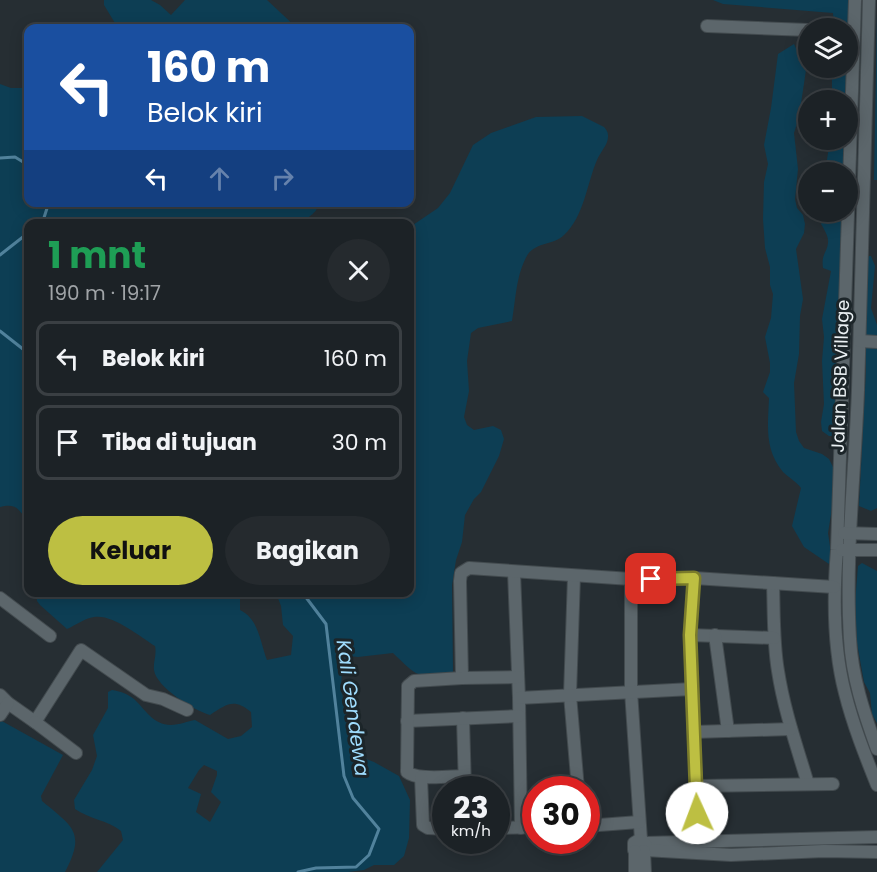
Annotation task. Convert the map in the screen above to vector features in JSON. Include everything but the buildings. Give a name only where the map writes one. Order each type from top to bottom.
[{"type":"street","points":[[853,18],[855,0]]},
{"type":"street","name":"Jalan BSB Village","points":[[870,0],[860,341],[850,550],[850,639],[865,717],[877,749]]},
{"type":"street","points":[[707,26],[798,30]]},
{"type":"street","points":[[850,78],[837,550],[834,587],[837,647],[844,692],[877,785]]},
{"type":"street","points":[[860,341],[877,342]]},
{"type":"street","points":[[837,533],[877,534],[877,550],[837,550]]},
{"type":"street","points":[[462,678],[459,601],[461,573],[469,568],[631,579],[694,578],[834,587]]},
{"type":"street","points":[[510,828],[521,828],[514,572]]},
{"type":"street","points":[[574,576],[570,695],[577,776]]},
{"type":"street","points":[[694,578],[690,635],[697,813]]},
{"type":"street","points":[[631,579],[631,691],[639,822],[645,872]]},
{"type":"street","points":[[773,583],[774,638],[778,672],[791,729],[808,784]]},
{"type":"street","points":[[0,598],[50,636]]},
{"type":"street","points":[[690,635],[774,638]]},
{"type":"street","points":[[715,636],[729,731]]},
{"type":"street","points":[[35,722],[81,650],[146,695],[163,699],[187,710]]},
{"type":"street","points":[[432,779],[412,776],[406,770],[408,689],[411,683],[462,678],[518,677]]},
{"type":"street","points":[[519,698],[692,689]]},
{"type":"street","points":[[0,715],[4,699],[76,753]]},
{"type":"street","points":[[407,721],[519,716]]},
{"type":"street","points":[[463,718],[464,776]]},
{"type":"street","points":[[694,732],[791,729]]},
{"type":"street","points":[[421,777],[423,825],[432,828]]},
{"type":"street","points":[[696,786],[833,784]]},
{"type":"street","points":[[600,825],[639,822]]},
{"type":"street","points":[[642,847],[877,837]]},
{"type":"street","points":[[642,847],[731,855],[824,851],[877,852]]},
{"type":"street","points":[[635,872],[642,847]]},
{"type":"shaded area","points":[[104,0],[151,0],[171,15],[185,0],[267,0],[293,24],[116,24],[104,5]]},
{"type":"shaded area","points":[[713,0],[853,0],[852,18],[833,18],[833,13],[723,4]]},
{"type":"shaded area","points":[[877,14],[877,180],[874,180]]},
{"type":"shaded area","points":[[794,44],[798,53],[798,78],[805,78],[803,90],[798,90],[798,120],[794,133],[798,169],[795,199],[798,222],[805,222],[805,224],[804,233],[796,249],[803,299],[799,354],[794,383],[796,432],[804,448],[822,454],[829,459],[833,467],[833,502],[828,533],[832,560],[829,564],[804,547],[792,526],[801,488],[783,472],[773,455],[768,437],[769,398],[763,392],[770,372],[765,337],[771,318],[773,294],[765,248],[763,219],[764,182],[768,164],[764,145],[778,54]]},
{"type":"shaded area","points":[[832,78],[850,78],[850,90],[832,90]]},
{"type":"shaded area","points":[[0,84],[11,88],[24,88],[24,207],[318,207],[307,219],[24,219],[24,516],[14,507],[0,507]]},
{"type":"shaded area","points":[[582,116],[604,127],[608,138],[597,160],[581,209],[571,228],[560,238],[536,247],[528,254],[519,278],[512,321],[478,328],[471,333],[467,361],[469,391],[464,417],[467,425],[474,430],[493,426],[501,430],[504,439],[499,456],[481,492],[465,515],[462,542],[452,585],[453,673],[419,674],[393,653],[348,656],[342,669],[341,688],[353,746],[361,757],[399,776],[410,800],[409,838],[404,856],[394,865],[374,865],[364,870],[348,872],[97,872],[123,840],[121,831],[75,809],[74,800],[92,770],[97,756],[93,735],[108,708],[108,692],[115,690],[124,693],[159,722],[174,725],[195,720],[228,739],[241,736],[252,727],[251,712],[235,704],[210,715],[195,709],[169,691],[156,677],[155,646],[117,622],[101,617],[87,619],[67,629],[40,605],[37,597],[240,597],[240,610],[255,625],[267,660],[291,655],[293,636],[283,625],[278,597],[414,597],[414,224],[438,208],[450,193],[473,145],[491,133],[536,117]],"holes":[[[204,765],[217,771],[211,792],[221,802],[210,822],[196,812],[201,794],[188,788]]]},
{"type":"shaded area","points":[[828,150],[848,150],[847,162],[827,162]]},
{"type":"shaded area","points":[[822,222],[846,222],[839,436],[829,436],[822,431],[821,422],[824,404],[822,319],[831,271],[823,268],[828,241]]},
{"type":"shaded area","points":[[869,256],[875,266],[871,308],[877,325],[877,508],[871,511],[859,506],[866,370],[864,317]]},
{"type":"shaded area","points":[[862,563],[877,571],[877,723],[872,714],[870,693],[864,682],[857,643],[855,603],[858,566]]},
{"type":"shaded area","points":[[0,720],[63,755],[41,796],[42,801],[62,817],[73,831],[75,848],[65,872],[0,872]]},
{"type":"waterway","name":"Kali Gendewa","points":[[0,158],[15,157],[24,163]]},
{"type":"waterway","name":"Kali Gendewa","points":[[44,219],[47,207]]},
{"type":"waterway","name":"Kali Gendewa","points":[[0,255],[24,236]]},
{"type":"waterway","name":"Kali Gendewa","points":[[0,331],[24,350]]},
{"type":"waterway","name":"Kali Gendewa","points":[[298,872],[316,868],[356,867],[369,855],[379,829],[353,798],[344,776],[326,624],[306,597]]},
{"type":"route","points":[[651,579],[694,578],[690,635],[697,813]]}]
